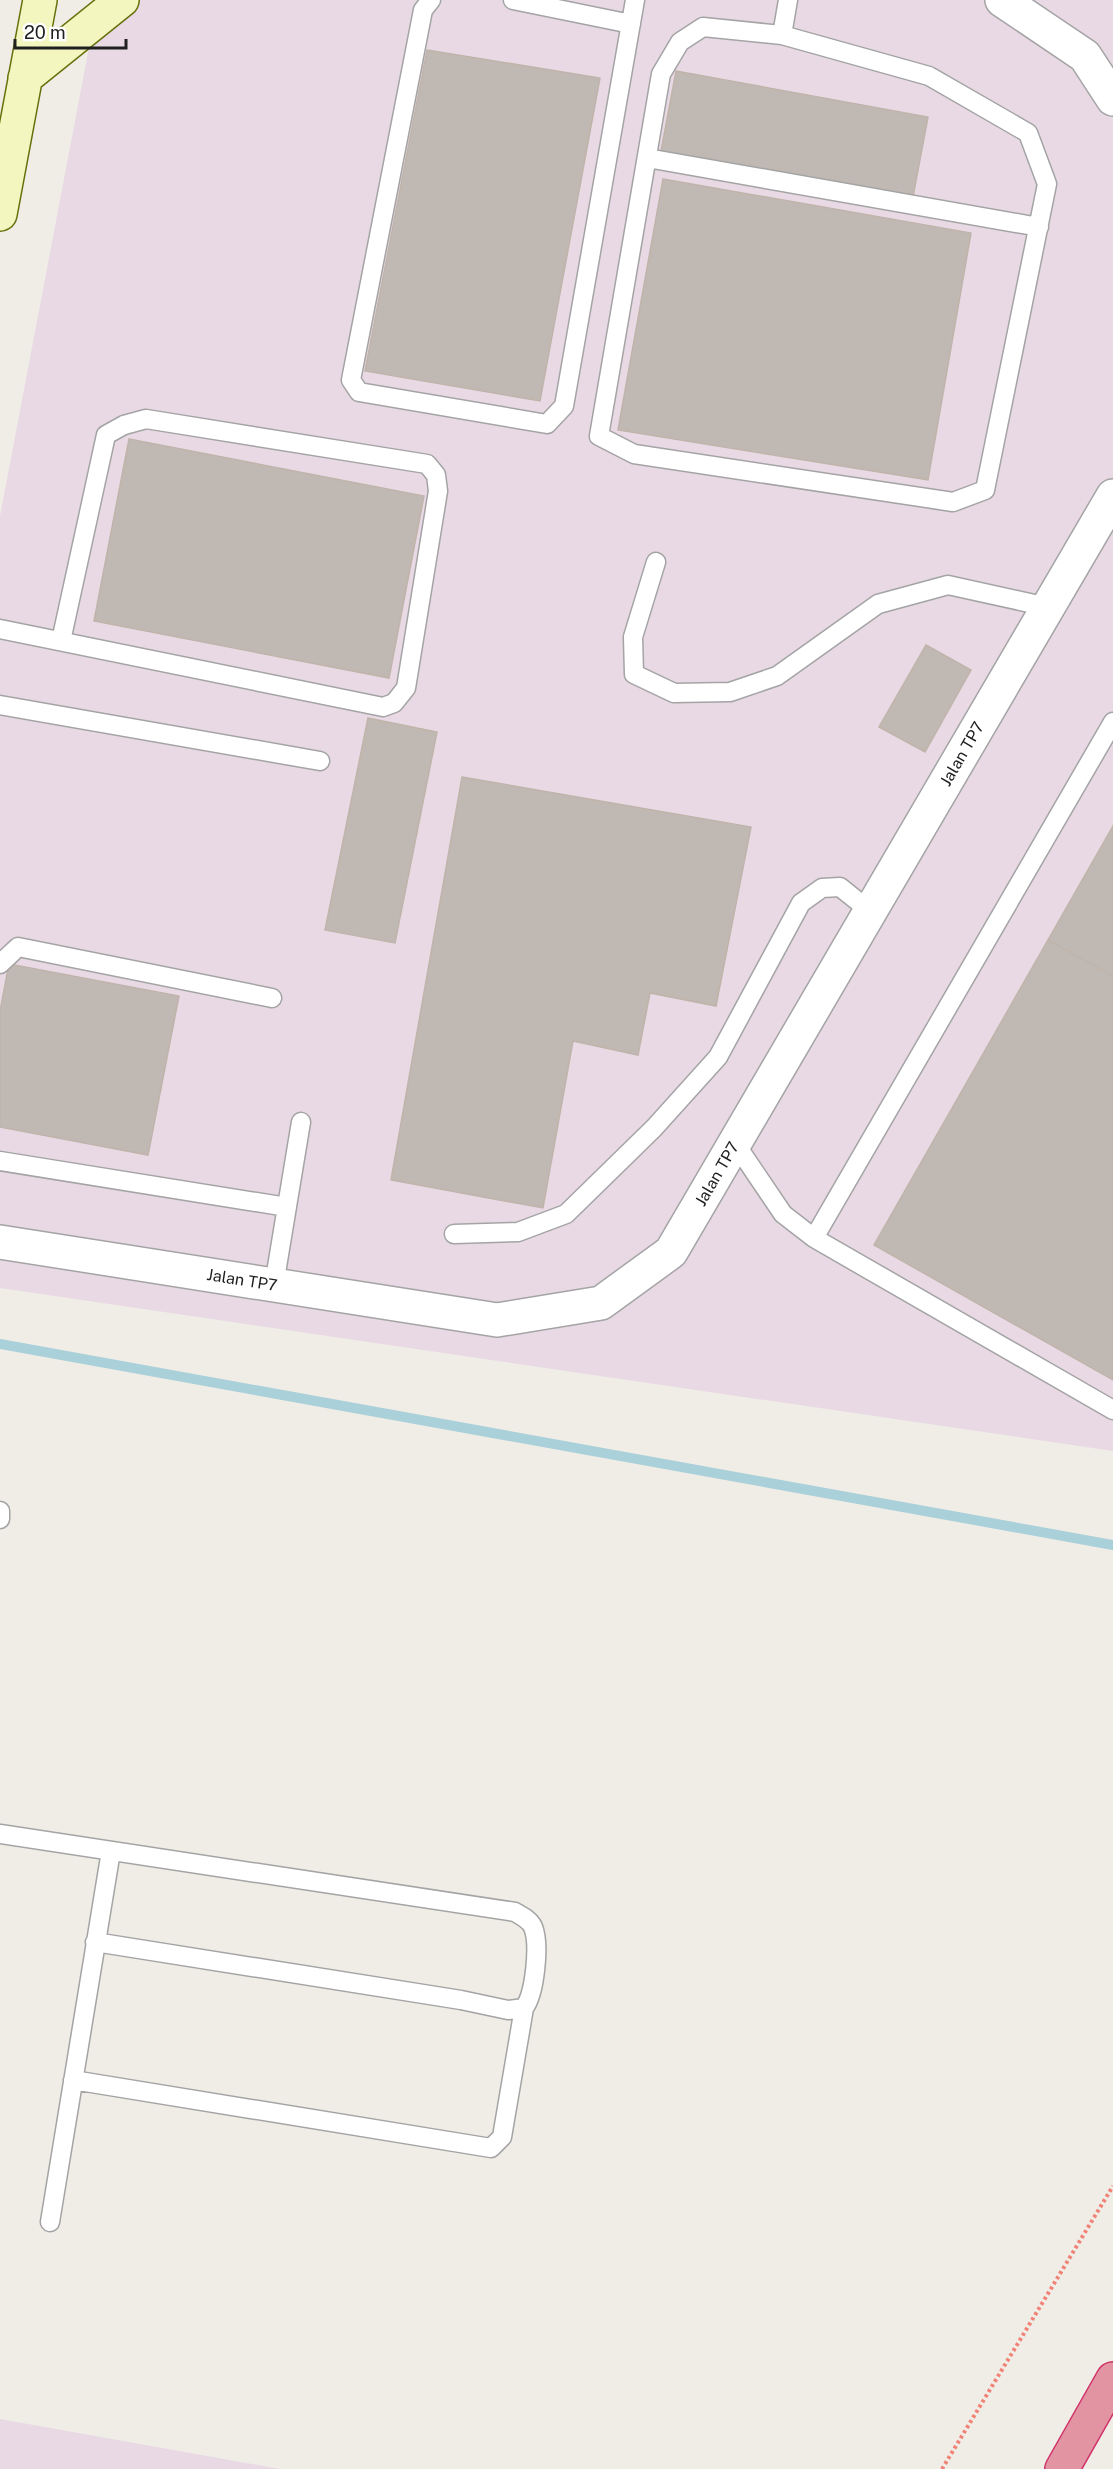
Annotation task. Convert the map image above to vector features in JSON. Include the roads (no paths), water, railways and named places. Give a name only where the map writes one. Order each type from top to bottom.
[{"type":"highway","points":[[1062,2469],[1113,2379]]},
{"type":"street","points":[[0,214],[8,121],[25,78],[39,0]]},
{"type":"street","points":[[25,78],[122,0]]},
{"type":"street","points":[[1002,0],[1085,56],[1113,99]]},
{"type":"street","name":"Jalan TP7","points":[[0,1242],[497,1320],[601,1303],[671,1252],[1113,496]]},
{"type":"lane","points":[[431,0],[423,10],[351,380],[359,392],[547,424],[564,406],[635,0]]},
{"type":"lane","points":[[513,0],[631,24]]},
{"type":"lane","points":[[782,35],[788,0]]},
{"type":"lane","points":[[703,27],[782,35],[929,76],[1028,133],[1047,184],[985,490],[953,502],[634,454],[599,436],[662,74],[680,42],[703,27]]},
{"type":"lane","points":[[647,158],[1039,227]]},
{"type":"lane","points":[[0,629],[383,707],[394,703],[406,688],[438,491],[436,476],[427,465],[169,422],[146,419],[124,425],[106,435],[61,641]]},
{"type":"lane","points":[[656,562],[633,638],[634,674],[674,693],[730,692],[777,676],[878,604],[948,585],[1048,607]]},
{"type":"lane","points":[[0,705],[320,761]]},
{"type":"lane","points":[[814,1238],[1113,722]]},
{"type":"lane","points":[[454,1234],[518,1232],[566,1214],[654,1128],[718,1057],[801,903],[822,888],[840,887],[870,911]]},
{"type":"lane","points":[[0,964],[18,947],[272,998]]},
{"type":"lane","points":[[274,1285],[301,1122]]},
{"type":"lane","points":[[735,1143],[783,1214],[814,1238],[1113,1410]]},
{"type":"lane","points":[[0,1161],[287,1207]]},
{"type":"lane","points":[[0,1511],[0,1519]]},
{"type":"lane","points":[[0,1834],[515,1912],[533,1926],[536,1938],[534,1974],[529,2001],[524,2008],[502,2137],[491,2148],[73,2080]]},
{"type":"lane","points":[[50,2222],[111,1851]]},
{"type":"lane","points":[[95,1942],[449,1998],[508,2010],[524,2008]]},
{"type":"waterway","points":[[0,1344],[1113,1545]]}]
